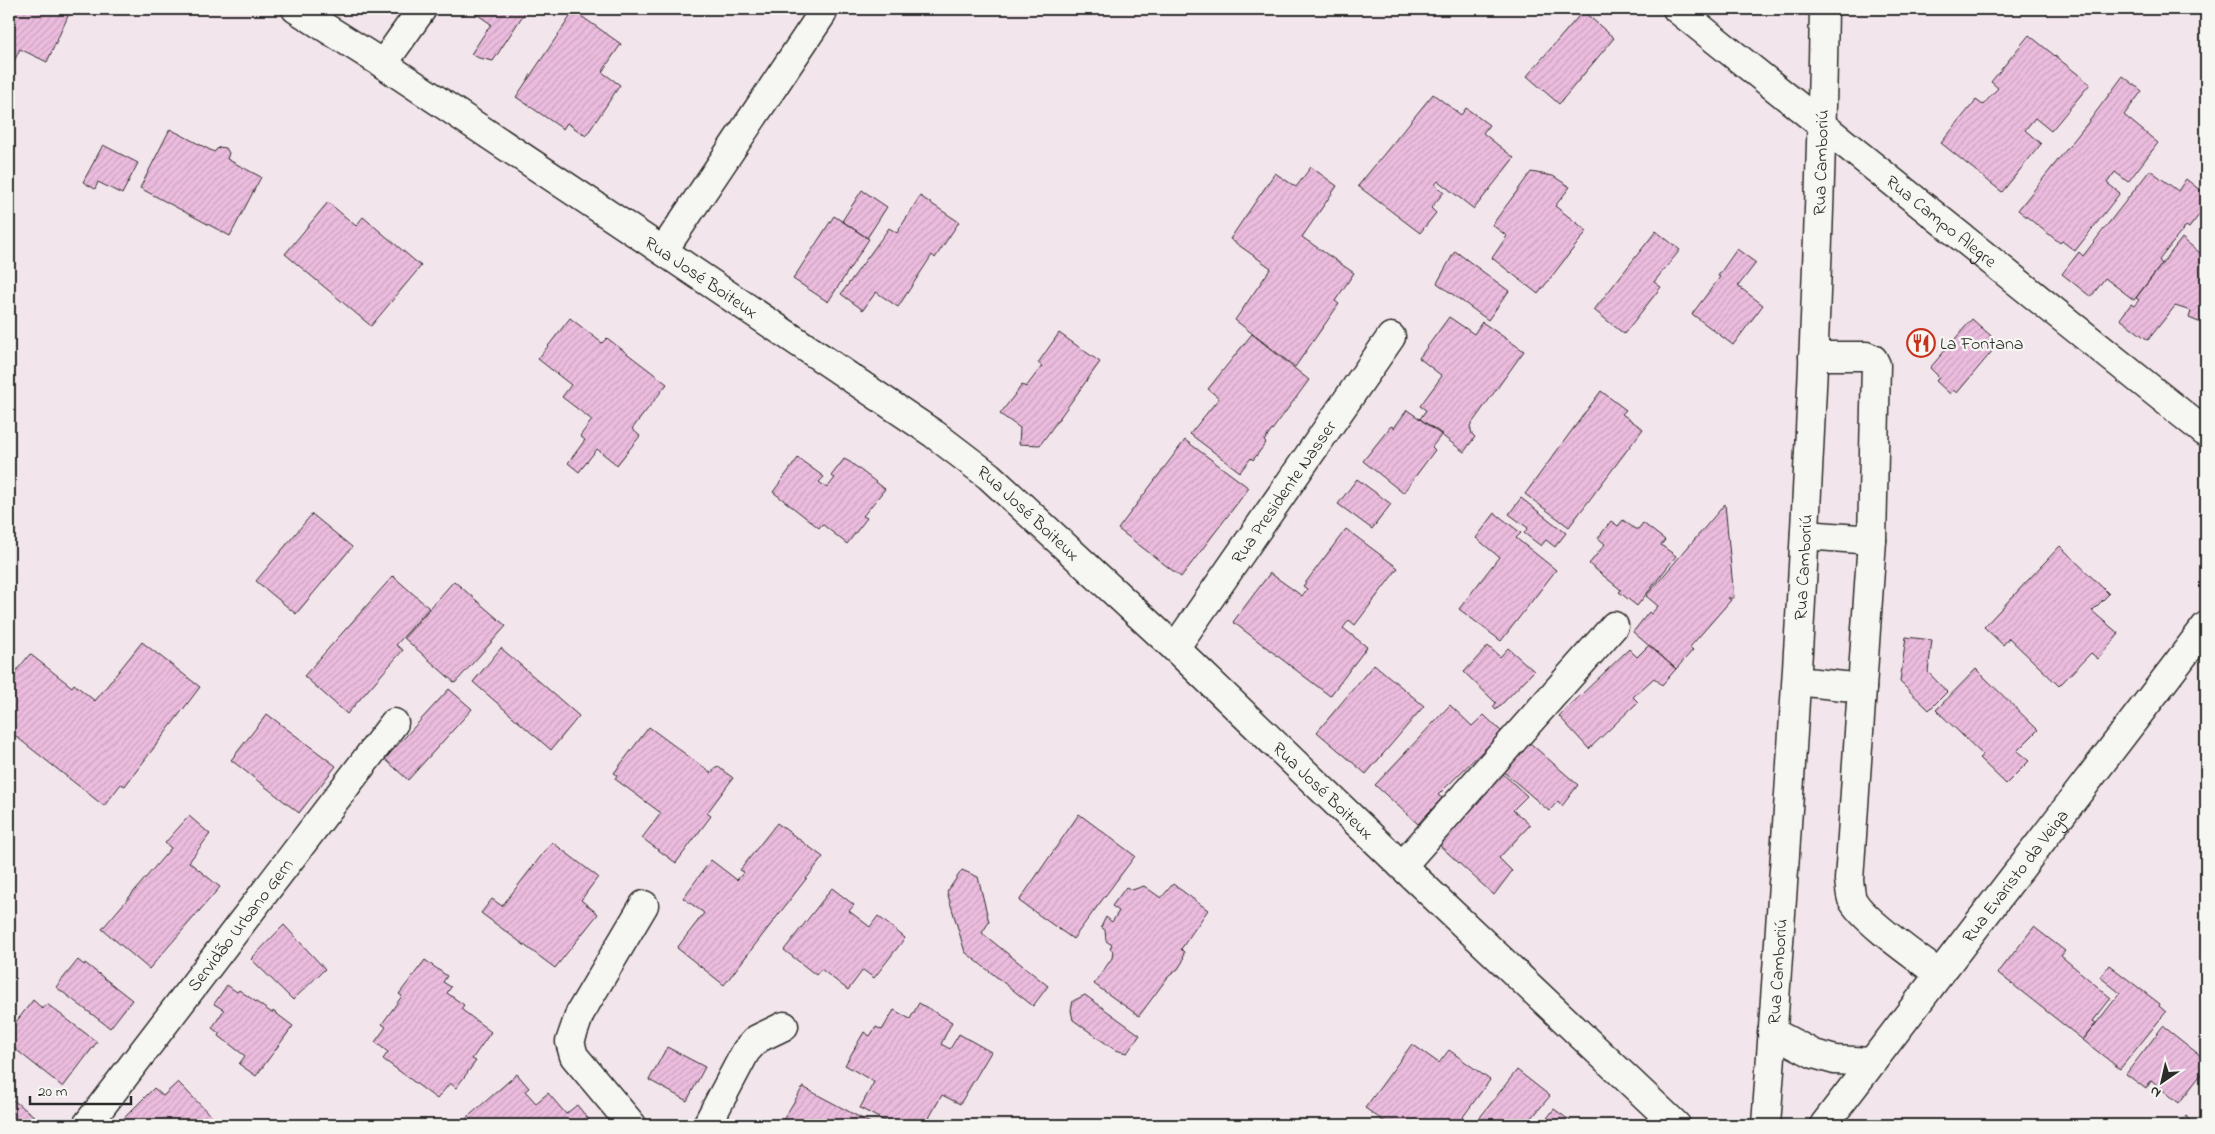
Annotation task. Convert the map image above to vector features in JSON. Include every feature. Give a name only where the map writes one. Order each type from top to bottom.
[{"type":"street","name":"Rua José Boiteux","points":[[296,9],[384,64],[663,251],[934,434],[990,476],[1175,648],[1676,1125]]},
{"type":"street","points":[[384,64],[422,9]]},
{"type":"street","name":"Rua Campo Alegre","points":[[1677,9],[2206,433]]},
{"type":"street","name":"Rua Camboriú","points":[[1766,1125],[1797,681],[1805,535],[1822,124],[1824,9]]},
{"type":"street","points":[[663,251],[822,14]]},
{"type":"street","name":"Rua Presidente Nasser","points":[[1175,648],[1391,337]]},
{"type":"street","points":[[1813,356],[1866,356],[1873,359],[1876,365],[1872,540],[1850,880],[1852,898],[1858,909],[1870,920],[1939,974]]},
{"type":"street","points":[[1805,535],[1872,540]]},
{"type":"street","points":[[1402,866],[1614,626]]},
{"type":"street","name":"Rua Evaristo da Veiga","points":[[1824,1125],[2206,626]]},
{"type":"street","points":[[1797,681],[1862,688]]},
{"type":"street","name":"Servidão Urbano Gern","points":[[87,1125],[394,722]]},
{"type":"street","points":[[632,1125],[574,1056],[570,1042],[580,1013],[644,905]]},
{"type":"street","points":[[708,1125],[746,1052],[757,1039],[784,1026]]},
{"type":"street","points":[[1772,1032],[1814,1054],[1835,1060],[1872,1062]]},
{"type":"building","points":[[9,9],[58,9],[69,14],[47,62],[20,49],[14,61],[9,59]]},
{"type":"building","points":[[469,9],[527,9],[493,61],[471,54],[491,24]]},
{"type":"building","points":[[574,11],[621,44],[602,72],[620,85],[586,136],[567,123],[563,129],[516,97]]},
{"type":"building","points":[[1583,11],[1614,38],[1559,104],[1527,76]]},
{"type":"building","points":[[2029,35],[2090,84],[2051,131],[2035,118],[2025,130],[2041,144],[2002,192],[1941,143],[1976,100],[1983,105],[1998,88],[1991,82]]},
{"type":"building","points":[[2123,76],[2142,91],[2124,115],[2158,143],[2128,182],[2115,172],[2107,183],[2120,193],[2075,251],[2062,241],[2060,243],[2018,210]]},
{"type":"building","points":[[1433,94],[1461,115],[1466,108],[1489,125],[1483,133],[1514,158],[1474,209],[1438,181],[1435,185],[1444,192],[1431,208],[1436,213],[1420,233],[1358,186]]},
{"type":"building","points":[[9,110],[16,113],[9,131]]},
{"type":"building","points":[[170,129],[214,152],[219,147],[226,148],[229,153],[227,159],[261,177],[230,236],[140,188]]},
{"type":"building","points":[[103,145],[138,163],[122,194],[98,182],[95,189],[83,182]]},
{"type":"building","points":[[1311,167],[1337,186],[1302,237],[1354,273],[1335,301],[1339,304],[1295,367],[1235,320],[1271,268],[1230,239],[1275,173],[1296,187]]},
{"type":"building","points":[[2150,170],[2178,191],[2186,179],[2206,195],[2206,206],[2189,228],[2186,226],[2159,260],[2162,264],[2134,300],[2105,278],[2091,297],[2062,274],[2079,252],[2083,256]]},
{"type":"building","points":[[1531,172],[1553,176],[1570,187],[1555,206],[1587,231],[1538,294],[1492,258],[1507,236],[1492,225]]},
{"type":"building","points":[[862,190],[887,207],[867,238],[842,221]]},
{"type":"building","points":[[920,196],[959,222],[935,258],[932,255],[898,307],[876,292],[863,310],[841,294],[889,228],[897,233]]},
{"type":"building","points":[[328,202],[356,226],[363,217],[421,266],[371,326],[285,254]]},
{"type":"building","points":[[834,216],[869,239],[828,302],[793,279]]},
{"type":"building","points":[[1656,231],[1680,250],[1654,282],[1661,287],[1624,334],[1594,310]]},
{"type":"building","points":[[2182,238],[2206,258],[2206,325],[2189,318],[2191,311],[2175,306],[2148,340],[2120,319],[2131,304],[2134,306],[2139,300],[2136,298]]},
{"type":"building","points":[[1737,249],[1756,263],[1738,286],[1763,305],[1733,345],[1692,314],[1720,277],[1718,276]]},
{"type":"building","points":[[1455,251],[1509,291],[1488,320],[1437,283]]},
{"type":"building","points":[[1449,317],[1474,334],[1482,322],[1524,351],[1470,426],[1475,437],[1464,452],[1420,419],[1426,410],[1420,406],[1442,376],[1419,358]]},
{"type":"building","points":[[570,318],[602,343],[607,338],[667,384],[632,429],[640,436],[617,465],[597,449],[579,472],[568,463],[585,440],[580,436],[592,420],[562,397],[571,385],[538,359]]},
{"type":"building","points":[[1972,319],[1999,343],[1957,393],[1953,390],[1950,394],[1936,381],[1939,377],[1930,368]]},
{"type":"building","points":[[1059,333],[1100,362],[1040,445],[1019,444],[1020,428],[1000,414],[1022,385],[1026,387],[1042,366],[1038,363]]},
{"type":"building","points":[[1252,334],[1309,380],[1264,441],[1266,443],[1253,460],[1251,458],[1240,472],[1190,434],[1219,398],[1208,389]]},
{"type":"building","points":[[1601,391],[1626,410],[1622,414],[1643,429],[1569,527],[1525,494]]},
{"type":"building","points":[[1407,410],[1442,434],[1432,447],[1435,450],[1403,493],[1363,461],[1391,426],[1394,428]]},
{"type":"building","points":[[1185,440],[1249,488],[1181,577],[1118,529]]},
{"type":"building","points":[[798,458],[824,477],[819,482],[827,488],[835,478],[831,476],[844,459],[885,489],[863,516],[867,518],[847,544],[822,524],[819,528],[773,492]]},
{"type":"building","points":[[1357,479],[1391,504],[1372,529],[1338,504]]},
{"type":"building","points":[[1521,498],[1566,533],[1555,547],[1546,540],[1541,546],[1524,533],[1528,528],[1509,514]]},
{"type":"building","points":[[1725,504],[1734,598],[1728,598],[1731,600],[1690,647],[1693,650],[1676,669],[1633,632],[1649,612],[1651,614],[1658,606],[1646,596]]},
{"type":"building","points":[[1495,513],[1521,533],[1516,538],[1556,570],[1501,641],[1459,609],[1499,557],[1476,538]]},
{"type":"building","points":[[312,514],[352,547],[296,614],[256,581]]},
{"type":"building","points":[[1623,520],[1635,529],[1638,529],[1643,523],[1665,540],[1661,545],[1676,556],[1637,606],[1619,592],[1621,590],[1589,564],[1605,544],[1598,538],[1611,521],[1618,526]]},
{"type":"building","points":[[1346,529],[1398,568],[1355,625],[1349,620],[1343,628],[1367,647],[1330,696],[1233,622],[1270,573],[1302,596],[1307,589],[1303,586]]},
{"type":"building","points":[[2060,546],[2109,594],[2092,611],[2119,634],[2098,659],[2091,653],[2059,686],[2009,638],[2003,645],[1984,627]]},
{"type":"building","points":[[393,576],[429,608],[396,645],[403,650],[347,714],[304,676]]},
{"type":"building","points":[[454,581],[506,626],[455,683],[404,638]]},
{"type":"building","points":[[1906,637],[1932,640],[1928,672],[1947,692],[1929,710],[1900,682]]},
{"type":"building","points":[[142,642],[200,687],[125,786],[121,784],[104,806],[9,731],[9,680],[30,654],[72,687],[74,684],[95,701]]},
{"type":"building","points":[[1649,645],[1676,669],[1662,685],[1654,678],[1633,697],[1638,702],[1589,749],[1559,716],[1629,649],[1637,657]]},
{"type":"building","points":[[1488,646],[1500,657],[1508,648],[1534,671],[1496,710],[1493,707],[1496,703],[1464,672]]},
{"type":"building","points":[[501,648],[579,716],[551,750],[473,682]]},
{"type":"building","points":[[1374,664],[1424,706],[1366,774],[1317,732]]},
{"type":"building","points":[[1976,669],[2038,730],[2017,751],[2029,761],[2006,784],[1979,758],[1983,755],[1936,710]]},
{"type":"building","points":[[449,689],[472,709],[408,780],[385,759]]},
{"type":"building","points":[[1450,705],[1472,726],[1484,715],[1502,732],[1438,795],[1442,798],[1418,824],[1375,785]]},
{"type":"building","points":[[267,714],[336,766],[299,813],[231,760]]},
{"type":"building","points":[[649,727],[711,773],[717,766],[733,778],[707,813],[711,816],[676,863],[642,838],[661,813],[615,779],[617,775],[614,773]]},
{"type":"building","points":[[1530,743],[1578,785],[1562,806],[1558,801],[1549,811],[1504,772]]},
{"type":"building","points":[[1502,773],[1527,796],[1513,810],[1530,825],[1499,858],[1512,871],[1494,895],[1438,844]]},
{"type":"building","points":[[1079,814],[1135,856],[1073,939],[1019,901]]},
{"type":"building","points":[[189,816],[210,834],[189,862],[220,887],[149,969],[102,929],[171,848],[165,843]]},
{"type":"building","points":[[777,823],[823,857],[724,985],[677,948],[704,913],[683,898],[711,860],[737,880],[744,872],[740,870]]},
{"type":"building","points":[[552,842],[598,877],[581,900],[598,914],[555,968],[481,913],[492,899],[502,906]]},
{"type":"building","points":[[962,870],[978,877],[989,922],[982,933],[1048,986],[1033,1006],[965,952],[947,892]]},
{"type":"building","points":[[1173,884],[1208,910],[1181,949],[1184,952],[1183,961],[1178,969],[1168,977],[1139,1016],[1094,984],[1112,958],[1113,951],[1110,949],[1112,945],[1106,941],[1105,930],[1101,927],[1106,917],[1112,922],[1119,911],[1112,906],[1126,887],[1132,890],[1144,886],[1161,898]]},
{"type":"building","points":[[832,888],[854,905],[849,911],[870,927],[878,916],[905,938],[874,978],[863,970],[848,990],[821,969],[816,975],[784,950]]},
{"type":"building","points":[[284,925],[325,969],[293,1000],[251,959]]},
{"type":"building","points":[[2034,927],[2065,951],[2061,956],[2111,998],[2093,1021],[2096,1023],[2083,1040],[1998,973]]},
{"type":"building","points":[[78,960],[84,965],[85,963],[132,1000],[110,1028],[56,987]]},
{"type":"building","points":[[425,960],[447,976],[443,982],[451,987],[447,993],[464,1005],[461,1009],[491,1032],[472,1059],[476,1061],[456,1088],[450,1083],[437,1099],[383,1059],[388,1052],[375,1042],[386,1027],[382,1024],[402,996],[399,994]]},
{"type":"building","points":[[2109,965],[2160,1004],[2159,1006],[2166,1012],[2120,1069],[2083,1040],[2120,993],[2100,977]]},
{"type":"building","points":[[227,985],[237,992],[239,990],[272,1013],[273,1011],[293,1026],[256,1076],[239,1064],[245,1056],[219,1036],[220,1034],[212,1028],[224,1010],[214,1004]]},
{"type":"building","points":[[1085,995],[1140,1035],[1127,1053],[1115,1050],[1073,1020],[1071,1010],[1073,1001]]},
{"type":"building","points":[[33,1000],[43,1009],[47,1004],[97,1042],[63,1087],[9,1044],[9,1031]]},
{"type":"building","points":[[919,1003],[952,1022],[941,1044],[950,1049],[959,1034],[991,1052],[960,1104],[942,1095],[925,1125],[903,1125],[898,1123],[897,1125],[892,1125],[860,1108],[874,1082],[845,1065],[864,1032],[870,1036],[876,1027],[882,1030],[894,1010],[910,1019]]},
{"type":"building","points":[[2163,1026],[2206,1060],[2206,1068],[2179,1103],[2151,1081],[2146,1089],[2126,1074]]},
{"type":"building","points":[[1412,1044],[1439,1063],[1449,1050],[1490,1080],[1457,1125],[1389,1125],[1365,1108]]},
{"type":"building","points":[[667,1047],[705,1067],[687,1101],[649,1080]]},
{"type":"building","points":[[1517,1070],[1550,1096],[1526,1125],[1474,1125]]},
{"type":"building","points":[[517,1074],[529,1088],[525,1091],[536,1103],[548,1093],[566,1114],[577,1105],[590,1121],[585,1125],[464,1125],[462,1122]]},
{"type":"building","points":[[178,1082],[218,1123],[215,1125],[117,1125],[154,1088],[163,1096]]},
{"type":"building","points":[[803,1087],[874,1125],[780,1125]]},
{"type":"building","points":[[9,1097],[34,1116],[27,1125],[9,1125]]},
{"type":"building","points":[[1554,1109],[1576,1125],[1542,1125]]},
{"type":"building","points":[[2186,1116],[2197,1125],[2179,1125]]},
{"type":"place","name":"La Fontana","points":[[1921,343]]}]
